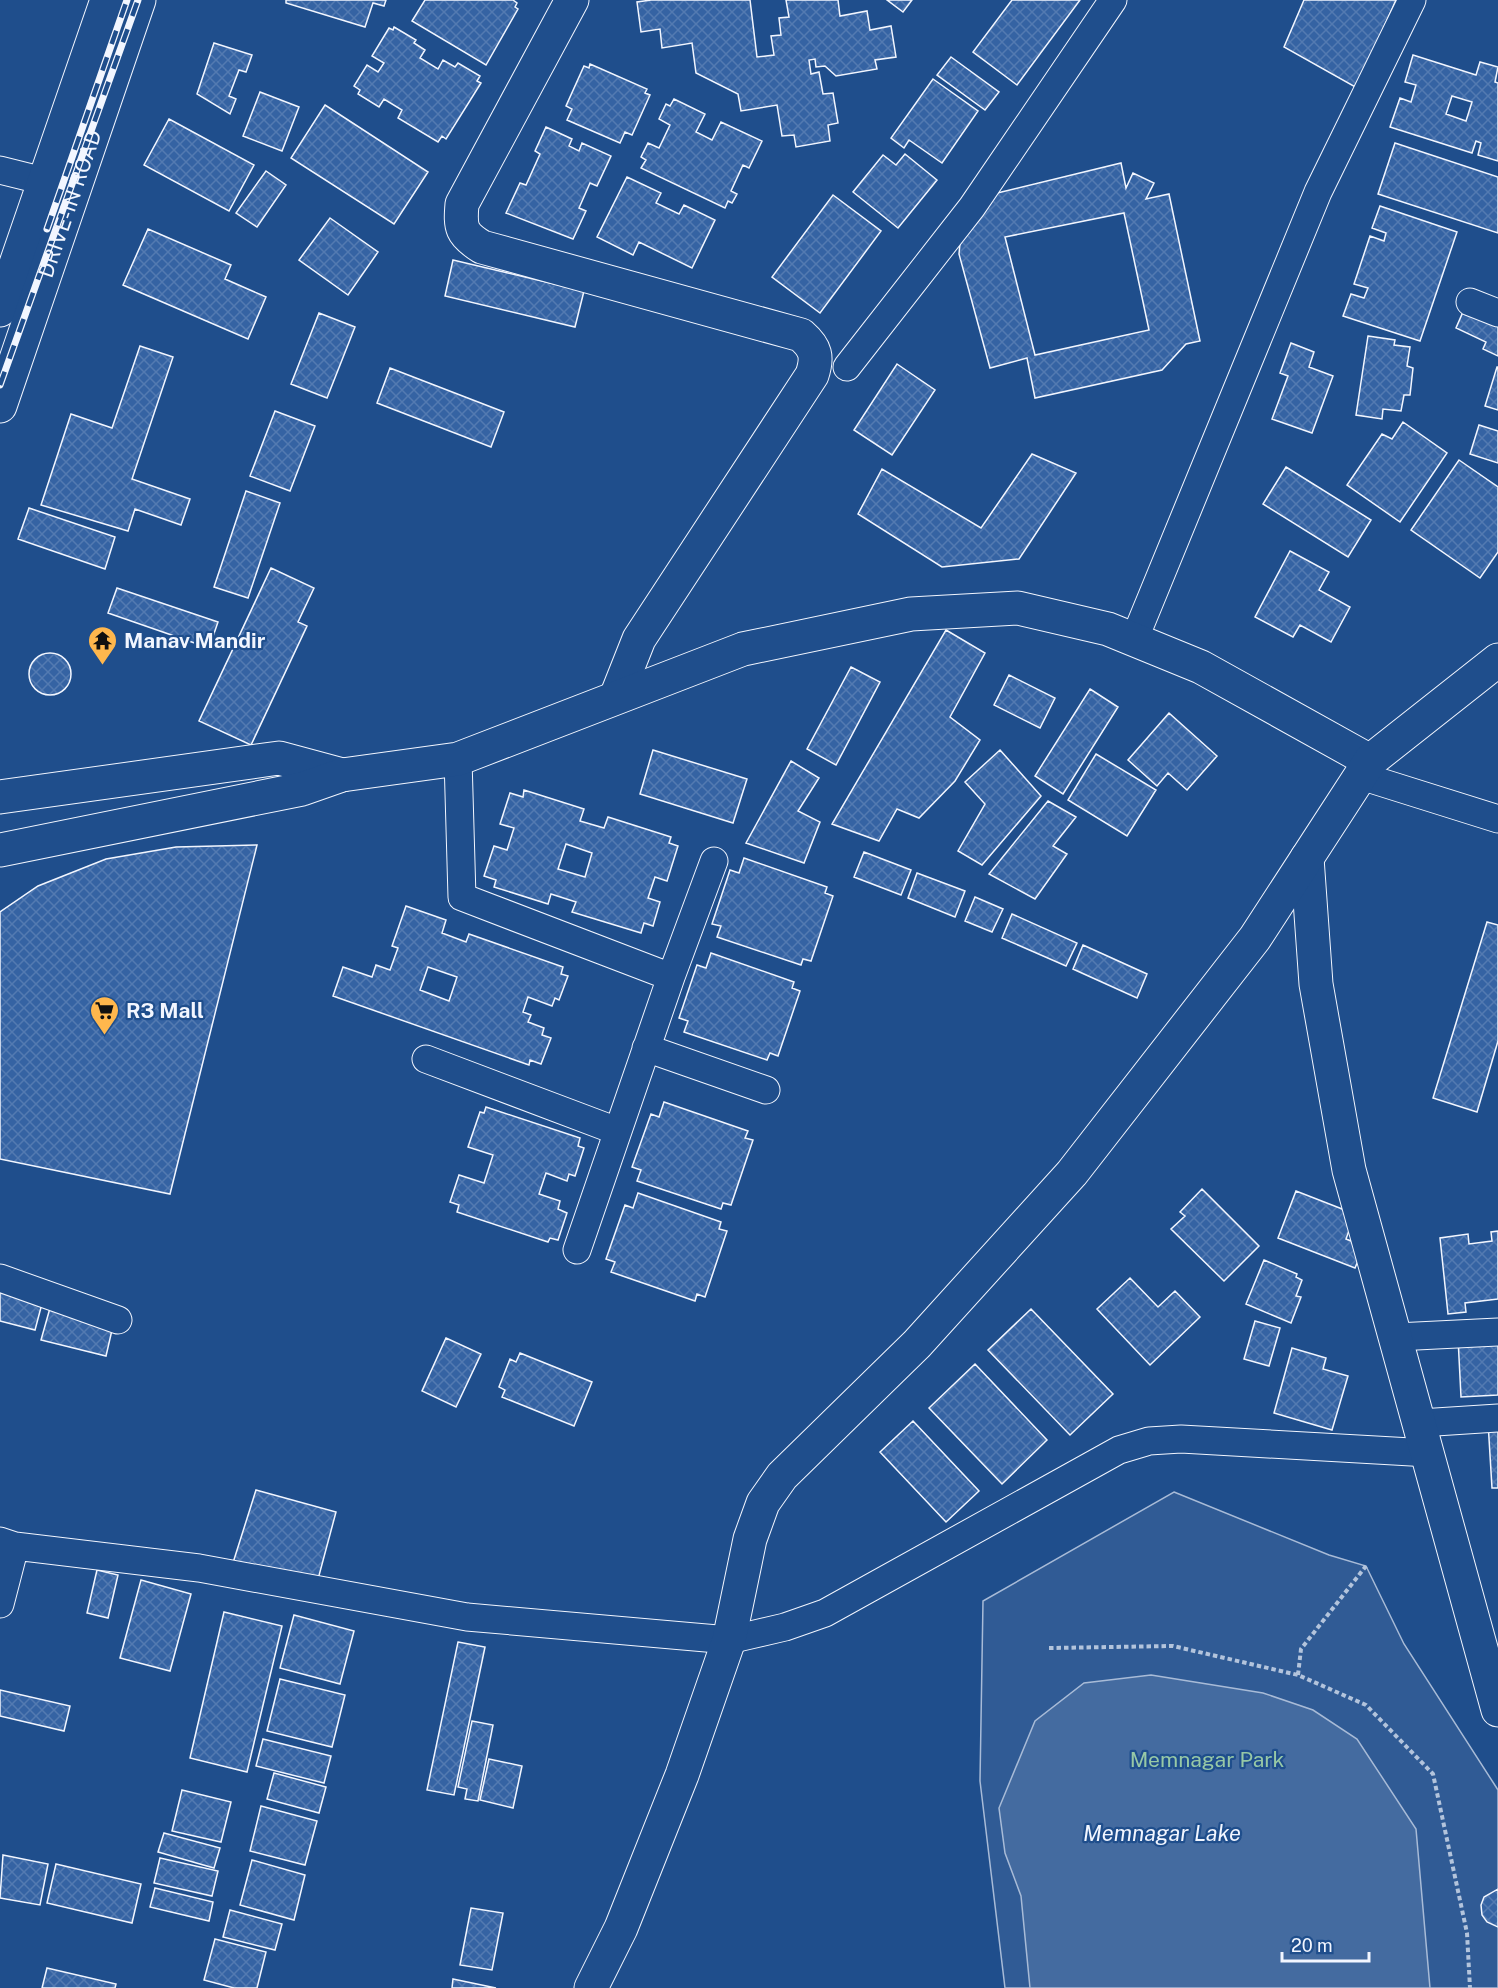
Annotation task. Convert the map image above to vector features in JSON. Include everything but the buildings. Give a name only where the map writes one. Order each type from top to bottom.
[{"type":"street","name":"DRIVE-IN ROAD","points":[[0,310],[106,0]]},
{"type":"street","name":"DRIVE-IN ROAD","points":[[0,406],[139,0]]},
{"type":"street","points":[[572,0],[462,204],[461,222],[466,237],[482,247],[801,336],[813,345],[817,360],[812,375],[639,639],[616,697]]},
{"type":"street","points":[[847,367],[972,207],[1113,0]]},
{"type":"street","points":[[1134,640],[1318,192],[1412,0]]},
{"type":"street","points":[[0,170],[44,181],[78,178]]},
{"type":"street","points":[[1470,302],[1498,313]]},
{"type":"street","points":[[0,850],[302,789],[342,775],[458,759],[742,649],[911,614],[1018,608],[1108,629],[1201,668],[1366,769],[1498,819]]},
{"type":"street","points":[[591,1988],[621,1928],[682,1775],[729,1640],[750,1539],[763,1503],[782,1476],[917,1344],[1072,1173],[1255,938],[1366,769],[1498,660]]},
{"type":"street","points":[[0,796],[279,758],[342,775]]},
{"type":"street","points":[[458,759],[462,897],[670,977]]},
{"type":"street","points":[[1307,858],[1316,984],[1349,1170],[1497,1704]]},
{"type":"street","points":[[577,1250],[670,977],[714,861]]},
{"type":"street","points":[[646,1048],[765,1090]]},
{"type":"street","points":[[426,1059],[617,1131]]},
{"type":"street","points":[[0,1278],[118,1320]]},
{"type":"street","points":[[1396,1337],[1498,1332]]},
{"type":"street","points":[[0,1604],[8,1543],[199,1568],[467,1617],[729,1640],[785,1627],[825,1613],[1119,1450],[1149,1441],[1425,1438],[1498,1418]]},
{"type":"path","points":[[1298,1675],[1301,1649],[1366,1566]]},
{"type":"path","points":[[1049,1648],[1173,1646],[1298,1675],[1366,1705],[1433,1774],[1467,1933],[1470,1988]]},
{"type":"shaded area","name":"Memnagar Park","points":[[1174,1492],[1329,1555],[1366,1566],[1404,1644],[1498,1790],[1498,1988],[1005,1988],[980,1781],[983,1601]]},
{"type":"water","name":"Memnagar Lake","points":[[1151,1675],[1263,1693],[1313,1710],[1357,1739],[1416,1829],[1430,1988],[1030,1988],[1021,1896],[1005,1853],[999,1808],[1035,1721],[1084,1683]]},
{"type":"railway","points":[[47,229],[127,0]]},
{"type":"railway","points":[[0,385],[138,0]]},
{"type":"place","name":"Manav Mandir","points":[[103,666]]},
{"type":"place","name":"R3 Mall","points":[[105,1036]]}]
